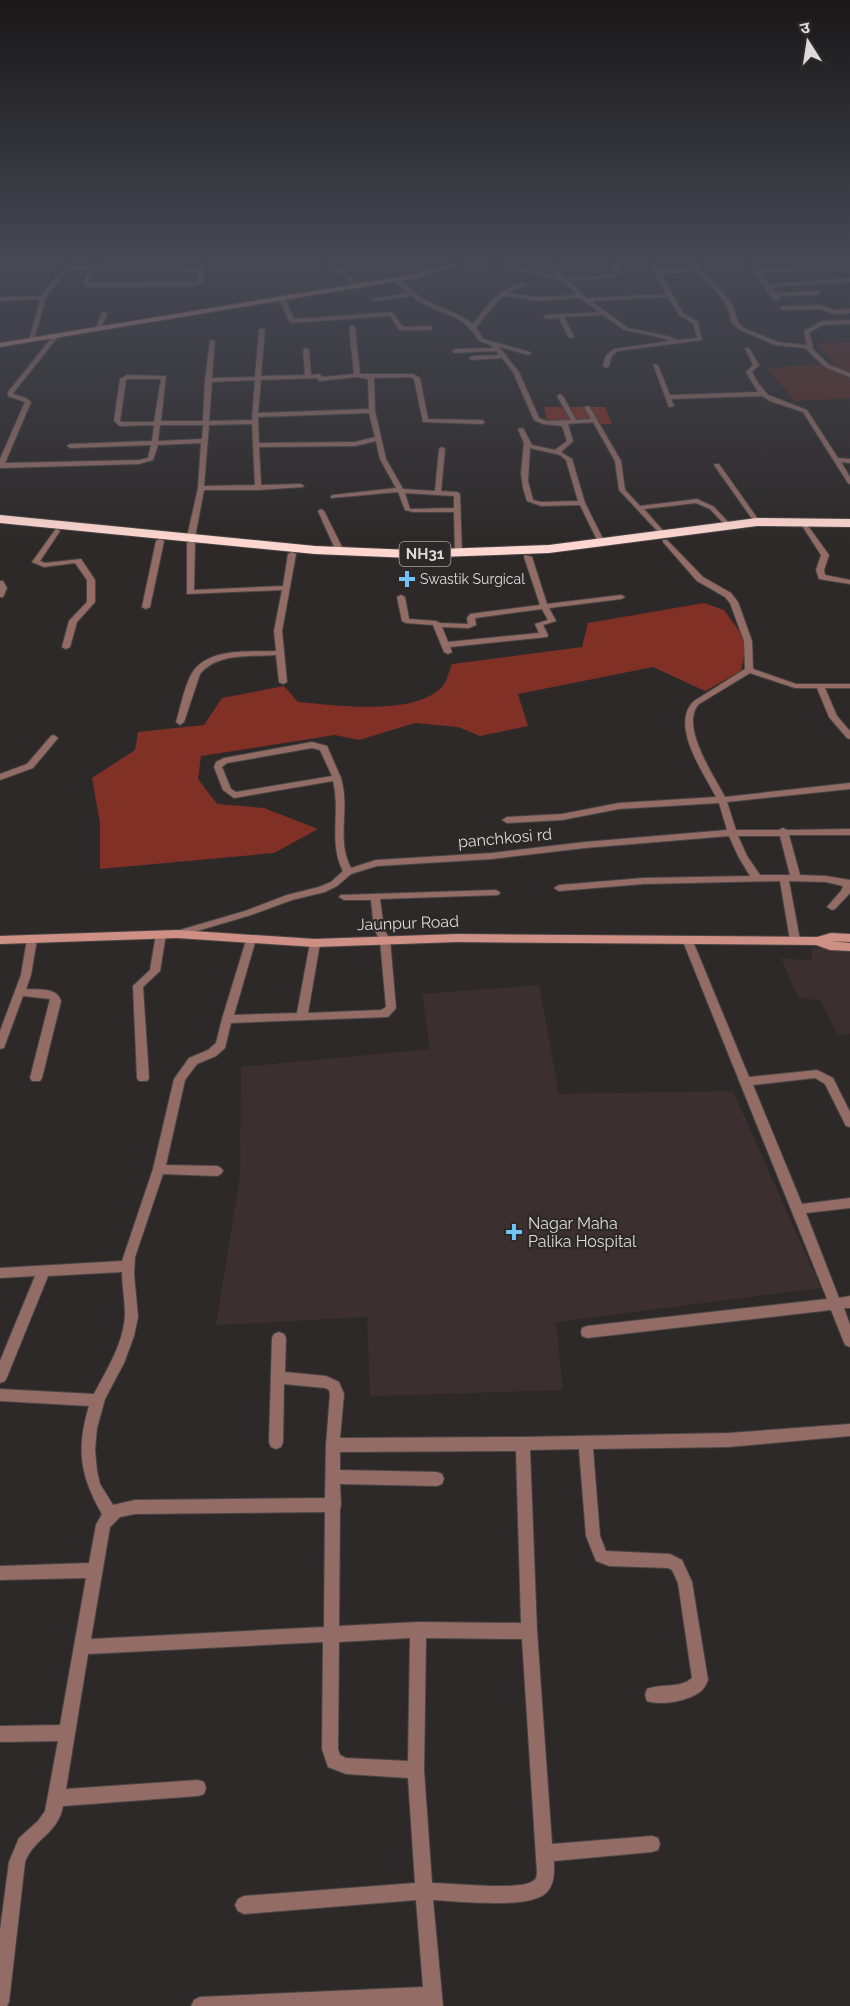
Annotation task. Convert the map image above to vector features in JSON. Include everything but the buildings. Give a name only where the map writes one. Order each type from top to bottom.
[{"type":"highway","name":"NH31","points":[[0,519],[191,540],[292,554],[430,559],[528,557],[757,522],[850,523]]},
{"type":"highway","name":"NH31","points":[[0,525],[160,541],[191,540],[340,551],[459,554],[746,530],[806,527],[850,529]]},
{"type":"street","points":[[40,357],[10,395],[28,402],[0,466],[147,461],[150,459],[154,444],[156,423],[164,377],[123,378],[117,422],[156,423],[207,423],[372,411]]},
{"type":"street","points":[[210,357],[201,488],[191,540],[190,592],[286,588]]},
{"type":"street","points":[[258,488],[256,379],[259,357]]},
{"type":"street","points":[[306,357],[308,377]]},
{"type":"street","points":[[355,357],[357,375]]},
{"type":"street","points":[[472,358],[495,357]]},
{"type":"street","points":[[505,357],[516,372],[536,419],[542,423],[596,420]]},
{"type":"street","points":[[606,366],[609,357]]},
{"type":"street","points":[[751,357],[756,365],[749,372],[762,394],[773,402],[805,411],[850,482]]},
{"type":"street","points":[[817,357],[827,366],[850,375]]},
{"type":"street","points":[[655,365],[671,406]]},
{"type":"street","points":[[208,380],[411,375],[417,378],[425,421],[482,422]]},
{"type":"street","points":[[371,376],[372,411],[383,459],[410,510],[458,510]]},
{"type":"street","points":[[667,397],[762,394]]},
{"type":"street","points":[[560,396],[574,421]]},
{"type":"street","points":[[587,406],[618,461],[622,490],[700,579],[728,595],[734,602],[748,641],[750,670]]},
{"type":"street","points":[[556,453],[570,441],[563,423]]},
{"type":"street","points":[[521,429],[527,444],[525,456],[527,491],[530,501],[541,504],[582,503]]},
{"type":"street","points":[[64,464],[72,437]]},
{"type":"street","points":[[256,446],[355,444],[378,438]]},
{"type":"street","points":[[70,446],[205,441]]},
{"type":"street","points":[[527,444],[538,450],[566,456],[571,462],[582,503],[601,543]]},
{"type":"street","points":[[438,492],[442,449]]},
{"type":"street","points":[[835,460],[850,460]]},
{"type":"street","points":[[717,465],[757,522]]},
{"type":"street","points":[[201,488],[301,486]]},
{"type":"street","points":[[333,497],[400,491],[457,494],[459,554]]},
{"type":"street","points":[[638,508],[685,501],[703,502],[728,525]]},
{"type":"street","points":[[321,511],[340,551]]},
{"type":"street","points":[[806,527],[825,555],[820,570],[822,577],[850,582]]},
{"type":"street","points":[[57,531],[36,562],[44,565],[78,561],[79,566],[90,576],[92,586],[91,602],[73,621],[66,647]]},
{"type":"street","points":[[146,607],[160,541]]},
{"type":"street","points":[[283,682],[278,631],[292,554]]},
{"type":"street","points":[[438,626],[447,649],[544,635],[539,624],[552,621],[543,607],[528,557]]},
{"type":"street","points":[[0,583],[3,588],[0,595]]},
{"type":"street","points":[[401,597],[406,621],[432,622],[438,626],[469,626],[472,625],[473,616],[621,597]]},
{"type":"street","points":[[180,722],[196,673],[203,664],[224,657],[279,653]]},
{"type":"street","points":[[750,670],[795,686],[821,688],[850,686]]},
{"type":"street","points":[[750,670],[698,701],[689,714],[688,723],[699,756],[722,800],[732,833],[745,862],[758,879]]},
{"type":"street","points":[[821,688],[833,717],[850,736]]},
{"type":"street","points":[[0,777],[30,766],[54,738]]},
{"type":"street","points":[[336,778],[234,795],[226,790],[218,767],[224,761],[319,746],[324,748],[336,778],[340,792],[338,840],[348,872]]},
{"type":"street","points":[[507,820],[562,817],[619,806],[722,800],[850,786]]},
{"type":"street","points":[[783,831],[796,878]]},
{"type":"street","name":"panchkosi rd","points":[[177,934],[248,913],[290,897],[322,890],[334,884],[348,872],[376,862],[492,856],[585,845],[732,833],[850,832]]},
{"type":"street","points":[[784,878],[795,940]]},
{"type":"street","points":[[559,888],[644,881],[784,878],[826,879],[849,883],[846,892],[832,907]]},
{"type":"street","points":[[344,897],[495,893]]},
{"type":"street","points":[[227,1019],[389,1012],[391,1008],[386,940],[379,929],[375,896]]},
{"type":"street","points":[[143,1078],[138,986],[155,971],[160,934]]},
{"type":"street","name":"Jaunpur Road","points":[[0,940],[177,934],[315,943],[458,938],[687,939],[817,941],[830,946],[850,947]]},
{"type":"street","name":"Jaunpur Road","points":[[817,941],[831,937],[850,938]]},
{"type":"street","points":[[0,1045],[20,992],[32,939]]},
{"type":"street","points":[[109,1513],[92,1480],[89,1450],[91,1426],[99,1400],[116,1367],[131,1323],[132,1305],[127,1266],[159,1169],[180,1079],[193,1061],[212,1053],[221,1045],[250,939]]},
{"type":"street","points":[[687,939],[850,1341]]},
{"type":"street","points":[[302,1015],[315,943]]},
{"type":"street","points":[[20,992],[50,994],[55,997],[56,1001],[36,1078]]},
{"type":"street","points":[[746,1082],[810,1075],[824,1076],[829,1081],[850,1123]]},
{"type":"street","points":[[159,1169],[217,1171]]},
{"type":"street","points":[[798,1209],[850,1203]]},
{"type":"street","points":[[0,1274],[127,1266]]},
{"type":"street","points":[[1,1372],[43,1273]]},
{"type":"street","points":[[587,1332],[850,1302]]},
{"type":"street","points":[[276,1442],[279,1338]]},
{"type":"street","points":[[278,1377],[326,1382],[334,1386],[337,1394],[333,1445],[333,1635],[330,1749],[334,1761],[346,1766],[416,1770]]},
{"type":"street","points":[[0,1395],[99,1400]]},
{"type":"street","points":[[333,1445],[729,1440],[850,1430]]},
{"type":"street","points":[[585,1442],[593,1536],[601,1556],[609,1559],[670,1561],[677,1565],[685,1582],[700,1680],[698,1686],[691,1690],[652,1695]]},
{"type":"street","points":[[244,1905],[424,1891],[520,1894],[536,1890],[544,1883],[545,1853],[529,1631],[523,1444]]},
{"type":"street","points":[[334,1477],[438,1479]]},
{"type":"street","points":[[0,2002],[17,1862],[21,1846],[29,1836],[48,1824],[56,1798],[103,1525],[109,1513],[135,1507],[334,1504]]},
{"type":"street","points":[[0,1573],[95,1570]]},
{"type":"street","points":[[82,1647],[418,1630],[529,1631]]},
{"type":"street","points":[[200,2006],[434,2001],[416,1770],[418,1630]]},
{"type":"street","points":[[0,1734],[67,1733]]},
{"type":"street","points":[[56,1798],[198,1788]]},
{"type":"street","points":[[545,1853],[652,1844]]},
{"type":"shaded area","points":[[829,357],[850,357],[850,398],[795,401],[767,368],[835,363]]},
{"type":"shaded area","points":[[544,407],[605,407],[612,424],[547,423]]},
{"type":"shaded area","points":[[704,603],[724,610],[747,642],[741,671],[705,691],[653,667],[518,694],[528,726],[480,736],[458,727],[415,723],[359,740],[335,735],[201,756],[198,779],[217,804],[264,808],[318,829],[274,853],[100,869],[100,823],[92,778],[135,750],[138,732],[204,725],[222,698],[284,686],[298,702],[374,707],[414,702],[430,696],[443,686],[452,664],[582,647],[588,623]]},
{"type":"shaded area","points":[[811,948],[850,949],[850,1034],[838,1035],[821,1001],[798,997],[781,958],[812,961]]},
{"type":"shaded area","name":"Nagar Maha Palika Hospital","points":[[539,985],[559,1094],[733,1091],[821,1288],[556,1322],[563,1390],[370,1396],[367,1317],[216,1325],[240,1176],[241,1067],[430,1049],[422,994]]},
{"type":"place","name":"Swastik Surgical","points":[[407,579]]},
{"type":"place","name":"Nagar Maha Palika Hospital","points":[[514,1232]]}]
